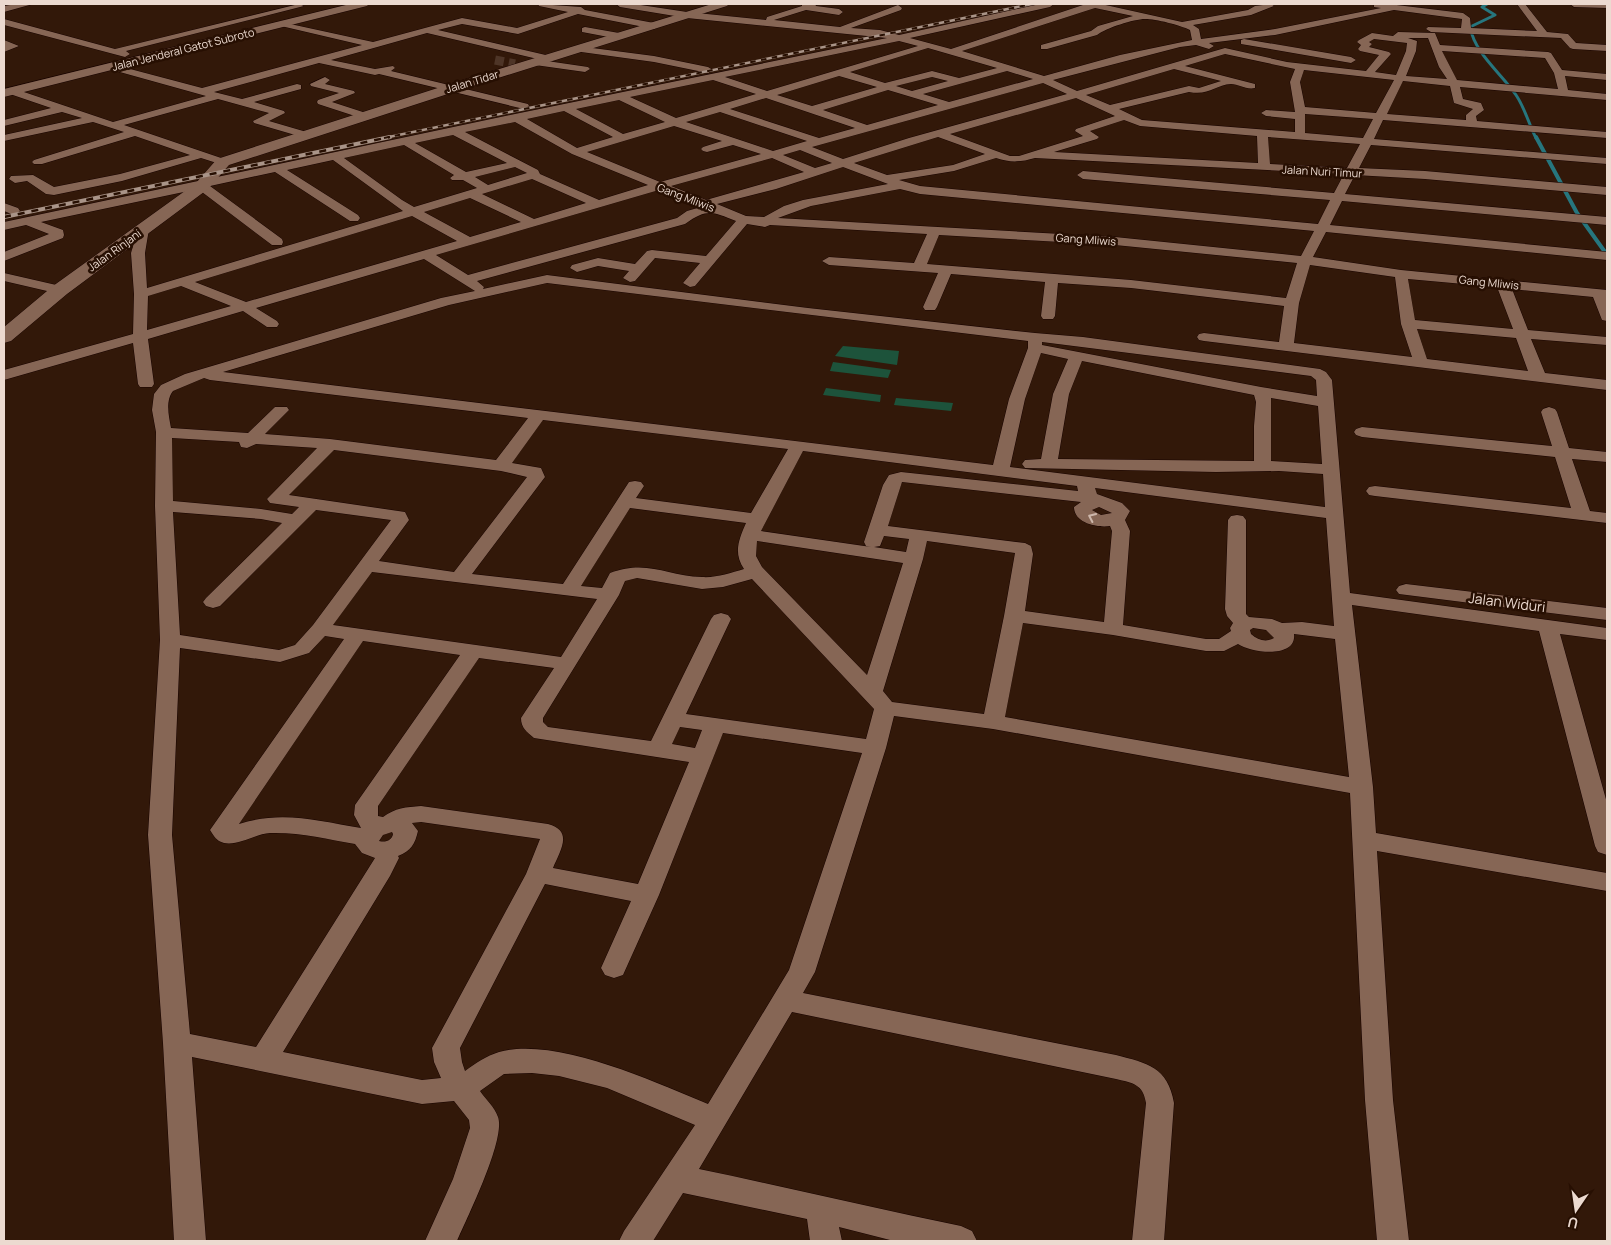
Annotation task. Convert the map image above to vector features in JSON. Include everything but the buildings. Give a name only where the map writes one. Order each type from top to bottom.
[{"type":"street","points":[[4,10],[29,4]]},
{"type":"street","points":[[289,4],[323,11]]},
{"type":"street","name":"Jalan Jenderal Gatot Subroto","points":[[6,91],[112,67],[139,57],[284,24],[344,4]]},
{"type":"street","name":"Jalan Jenderal Gatot Subroto","points":[[6,91],[323,11],[363,4]]},
{"type":"street","points":[[542,4],[581,10],[654,26]]},
{"type":"street","points":[[620,4],[688,10],[764,22],[880,33],[1043,79],[1140,123],[1366,143],[1607,161]]},
{"type":"street","name":"Jalan Tidar","points":[[220,166],[306,135],[530,62],[654,26],[688,10],[708,9],[723,4]]},
{"type":"street","points":[[838,29],[898,8],[884,6],[888,4]]},
{"type":"street","points":[[4,226],[14,212],[204,185],[619,96],[710,73],[731,63],[1025,4]]},
{"type":"street","points":[[501,110],[898,38],[1050,4]]},
{"type":"street","points":[[952,52],[1093,4],[1183,24],[1191,28],[1196,37]]},
{"type":"street","points":[[1364,4],[1434,8],[1460,14],[1466,18],[1470,28]]},
{"type":"street","points":[[1521,4],[1542,32]]},
{"type":"street","points":[[1574,4],[1607,5]]},
{"type":"street","points":[[764,22],[806,5],[839,12]]},
{"type":"street","points":[[1434,8],[1446,5]]},
{"type":"street","points":[[113,52],[300,6]]},
{"type":"street","points":[[1183,24],[1251,12],[1258,8],[1270,6]]},
{"type":"street","points":[[426,254],[472,284],[681,221],[709,205],[909,141],[1174,66],[1226,43],[1390,9],[1388,6]]},
{"type":"street","points":[[204,90],[424,30],[464,21],[518,31],[581,10]]},
{"type":"street","points":[[1044,47],[1144,16]]},
{"type":"street","points":[[4,22],[113,52],[139,57]]},
{"type":"street","points":[[284,24],[371,45]]},
{"type":"street","points":[[39,32],[63,28]]},
{"type":"street","points":[[1370,74],[1372,68],[1395,60],[1413,38],[1431,30],[1470,28],[1542,32],[1565,36],[1574,46],[1607,48]]},
{"type":"street","points":[[424,30],[530,62],[585,69]]},
{"type":"street","points":[[585,30],[619,36]]},
{"type":"street","points":[[1431,30],[1436,48],[1454,83],[1458,101],[1477,105],[1478,110],[1471,115],[1472,124]]},
{"type":"street","points":[[1395,60],[1363,49],[1367,44],[1362,42],[1372,36],[1395,39],[1398,35],[1413,38]]},
{"type":"street","points":[[4,49],[14,46],[5,37]]},
{"type":"street","points":[[4,375],[246,307],[799,146],[1196,37],[1308,54],[1395,60]]},
{"type":"street","points":[[397,38],[418,42],[404,46]]},
{"type":"street","points":[[576,152],[677,123],[946,40]]},
{"type":"street","points":[[1226,43],[1253,60],[1300,67],[1607,98]]},
{"type":"street","points":[[1436,48],[1561,56]]},
{"type":"street","points":[[577,49],[654,59],[710,73],[766,96],[815,109],[866,128],[909,141]]},
{"type":"street","points":[[1548,55],[1559,73],[1564,93]]},
{"type":"street","points":[[317,59],[373,72],[385,70],[524,106]]},
{"type":"street","points":[[1236,65],[1253,60]]},
{"type":"street","points":[[1286,347],[1292,303],[1305,260],[1400,78],[1395,60]]},
{"type":"street","points":[[1174,66],[1251,86]]},
{"type":"street","points":[[112,67],[204,90],[218,96],[280,113],[258,121],[306,135]]},
{"type":"street","points":[[1300,67],[1295,82],[1300,113],[1300,137]]},
{"type":"street","points":[[912,94],[1009,68]]},
{"type":"street","points":[[280,70],[337,82]]},
{"type":"street","points":[[841,73],[948,104]]},
{"type":"street","points":[[1559,73],[1607,77]]},
{"type":"street","points":[[815,109],[932,74],[959,80]]},
{"type":"street","points":[[325,80],[315,84],[350,93],[322,103],[364,116]]},
{"type":"street","points":[[1108,109],[1189,88],[1200,91],[1231,81]]},
{"type":"street","points":[[244,102],[297,87]]},
{"type":"street","points":[[6,91],[64,108],[201,155],[220,166]]},
{"type":"street","points":[[113,125],[218,96]]},
{"type":"street","points":[[619,96],[677,123],[772,154],[815,172]]},
{"type":"street","points":[[261,107],[294,98]]},
{"type":"street","points":[[564,107],[622,138]]},
{"type":"street","points":[[4,123],[64,108]]},
{"type":"street","points":[[721,109],[818,141]]},
{"type":"street","points":[[1266,113],[1380,116],[1607,135]]},
{"type":"street","points":[[938,133],[1013,160],[1024,159],[1093,137],[1080,131],[1125,116]]},
{"type":"street","name":"Gang Mliwis","points":[[515,117],[576,152],[658,187],[744,220],[1115,240],[1305,260],[1401,274],[1603,294]]},
{"type":"street","points":[[4,138],[93,119]]},
{"type":"street","points":[[454,131],[515,164],[536,173],[533,175]]},
{"type":"street","points":[[38,162],[134,133]]},
{"type":"street","points":[[1262,133],[1264,168]]},
{"type":"street","points":[[157,141],[178,134]]},
{"type":"street","points":[[707,149],[734,141]]},
{"type":"street","points":[[406,142],[457,178],[485,188]]},
{"type":"street","points":[[799,146],[901,185],[920,190],[1607,256]]},
{"type":"street","points":[[888,179],[926,171],[954,168],[997,154]]},
{"type":"street","points":[[15,179],[29,177],[50,191],[54,191],[122,177],[201,155]]},
{"type":"street","name":"Jalan Nuri Timur","points":[[1037,155],[1438,176],[1607,191]]},
{"type":"street","points":[[336,157],[386,195],[470,242]]},
{"type":"street","points":[[457,178],[515,164]]},
{"type":"street","points":[[40,206],[220,166]]},
{"type":"street","name":"Jalan Rinjani","points":[[4,337],[60,290],[204,185],[220,166]]},
{"type":"street","points":[[278,169],[354,218]]},
{"type":"street","points":[[141,294],[485,188],[533,175],[598,204]]},
{"type":"street","points":[[1083,175],[1607,221]]},
{"type":"street","points":[[367,182],[382,179]]},
{"type":"street","points":[[204,185],[277,242]]},
{"type":"street","points":[[758,233],[766,220],[778,212],[798,205],[901,185]]},
{"type":"street","points":[[760,189],[798,205]]},
{"type":"street","points":[[470,193],[533,223]]},
{"type":"street","points":[[4,257],[58,235],[58,233],[14,212]]},
{"type":"street","points":[[690,283],[744,220]]},
{"type":"street","points":[[142,229],[138,253],[141,294],[140,337],[146,384]]},
{"type":"street","points":[[919,268],[935,230]]},
{"type":"street","points":[[577,251],[598,262],[634,274],[652,254],[710,260]]},
{"type":"street","points":[[829,261],[1131,284],[1292,303]]},
{"type":"street","points":[[577,268],[598,262]]},
{"type":"street","points":[[930,306],[946,270]]},
{"type":"street","points":[[1401,274],[1408,324],[1420,362]]},
{"type":"street","points":[[4,277],[60,290]]},
{"type":"street","points":[[1048,316],[1052,278]]},
{"type":"street","points":[[190,1241],[177,1043],[160,835],[170,640],[164,506],[164,432],[160,410],[162,394],[167,388],[177,382],[446,301],[547,279],[1036,343],[1078,355],[1261,392],[1325,402]]},
{"type":"street","points":[[180,282],[246,307],[272,324]]},
{"type":"street","points":[[1503,284],[1520,334],[1538,376]]},
{"type":"street","points":[[1603,294],[1607,317]]},
{"type":"street","points":[[1408,324],[1607,341]]},
{"type":"street","points":[[1204,337],[1607,384]]},
{"type":"street","points":[[1036,343],[1083,341],[1315,372],[1321,375],[1324,380],[1342,598],[1361,788],[1378,1100],[1393,1241]]},
{"type":"street","points":[[1001,467],[1017,399],[1036,343]]},
{"type":"street","points":[[1049,464],[1061,394],[1073,362],[1078,355]]},
{"type":"street","points":[[203,374],[798,445],[1001,467],[1049,464],[1263,466],[1332,470]]},
{"type":"street","points":[[1261,392],[1264,402],[1262,426],[1263,466]]},
{"type":"street","points":[[249,441],[281,410]]},
{"type":"street","points":[[1549,412],[1560,452],[1582,515]]},
{"type":"street","points":[[501,466],[539,414]]},
{"type":"street","points":[[164,432],[249,441],[330,444],[534,472],[536,477],[459,578]]},
{"type":"street","points":[[1362,432],[1607,457]]},
{"type":"street","points":[[261,514],[330,444]]},
{"type":"street","points":[[798,445],[754,527],[746,547],[746,557],[755,571],[879,700],[1361,788]]},
{"type":"street","points":[[1001,467],[1090,493],[1118,507],[1121,511],[1120,516],[1116,519],[1121,531],[1113,629]]},
{"type":"street","points":[[869,553],[892,485],[895,479],[902,476],[1335,514]]},
{"type":"street","points":[[569,590],[635,486]]},
{"type":"street","points":[[1376,491],[1607,518]]},
{"type":"street","points":[[170,640],[280,656],[302,649],[320,629],[400,520],[399,516],[276,500]]},
{"type":"street","points":[[625,502],[754,527],[869,553],[914,559]]},
{"type":"street","points":[[213,602],[312,504]]},
{"type":"street","points":[[164,506],[261,514],[296,520]]},
{"type":"street","points":[[1237,520],[1235,609],[1244,640],[1252,644],[1271,647],[1279,645],[1284,640],[1284,635],[1279,629],[1302,628],[1346,634]]},
{"type":"street","points":[[877,530],[1022,548],[1024,554],[1014,616],[993,722]]},
{"type":"street","points":[[635,1241],[714,1120],[802,972],[812,947],[875,748],[879,700],[919,535]]},
{"type":"street","points":[[366,565],[459,578],[609,595]]},
{"type":"street","points":[[701,756],[542,733],[532,724],[532,718],[567,664],[618,578],[630,573],[656,575],[701,583],[719,582],[755,571]]},
{"type":"street","name":"Jalan Widuri","points":[[1406,590],[1607,614]]},
{"type":"street","points":[[1342,598],[1607,634]]},
{"type":"street","points":[[1014,616],[1113,629],[1214,646],[1224,645],[1242,629]]},
{"type":"street","points":[[658,750],[721,619]]},
{"type":"street","points":[[1548,626],[1607,846]]},
{"type":"street","points":[[320,629],[567,664]]},
{"type":"street","points":[[357,635],[222,830],[226,835],[266,825],[379,835],[400,816],[421,814],[548,832],[552,837],[552,842],[538,874],[446,1048],[445,1056],[461,1088],[484,1117],[485,1130],[441,1241]]},
{"type":"street","points":[[263,1060],[385,865],[387,858],[379,835],[364,812],[367,804],[473,651]]},
{"type":"street","points":[[673,718],[875,748]]},
{"type":"street","points":[[614,968],[716,724]]},
{"type":"street","points":[[1365,840],[1607,882]]},
{"type":"street","points":[[538,874],[646,894]]},
{"type":"street","points":[[786,1000],[1116,1067],[1150,1079],[1159,1090],[1160,1103],[1148,1241]]},
{"type":"street","points":[[177,1043],[422,1092],[461,1088],[503,1062],[532,1061],[569,1065],[630,1085],[714,1120]]},
{"type":"street","points":[[677,1178],[820,1208],[902,1229],[961,1241]]},
{"type":"street","points":[[820,1208],[826,1241]]},
{"type":"green space","points":[[843,346],[899,351],[897,365],[835,356]]},
{"type":"green space","points":[[833,362],[891,370],[888,378],[830,371]]},
{"type":"green space","points":[[826,388],[881,395],[880,402],[823,395]]},
{"type":"green space","points":[[896,398],[953,403],[951,411],[894,405]]},
{"type":"waterway","points":[[1487,4],[1482,7],[1495,15],[1470,27],[1473,37],[1483,55],[1519,100],[1536,138]]},
{"type":"waterway","points":[[1591,4],[1607,4]]},
{"type":"waterway","points":[[1536,137],[1577,213],[1605,252]]},
{"type":"tunnel","points":[[495,60],[515,64]]},
{"type":"railway","points":[[384,138],[1032,4]]},
{"type":"railway","points":[[4,217],[390,137]]}]
